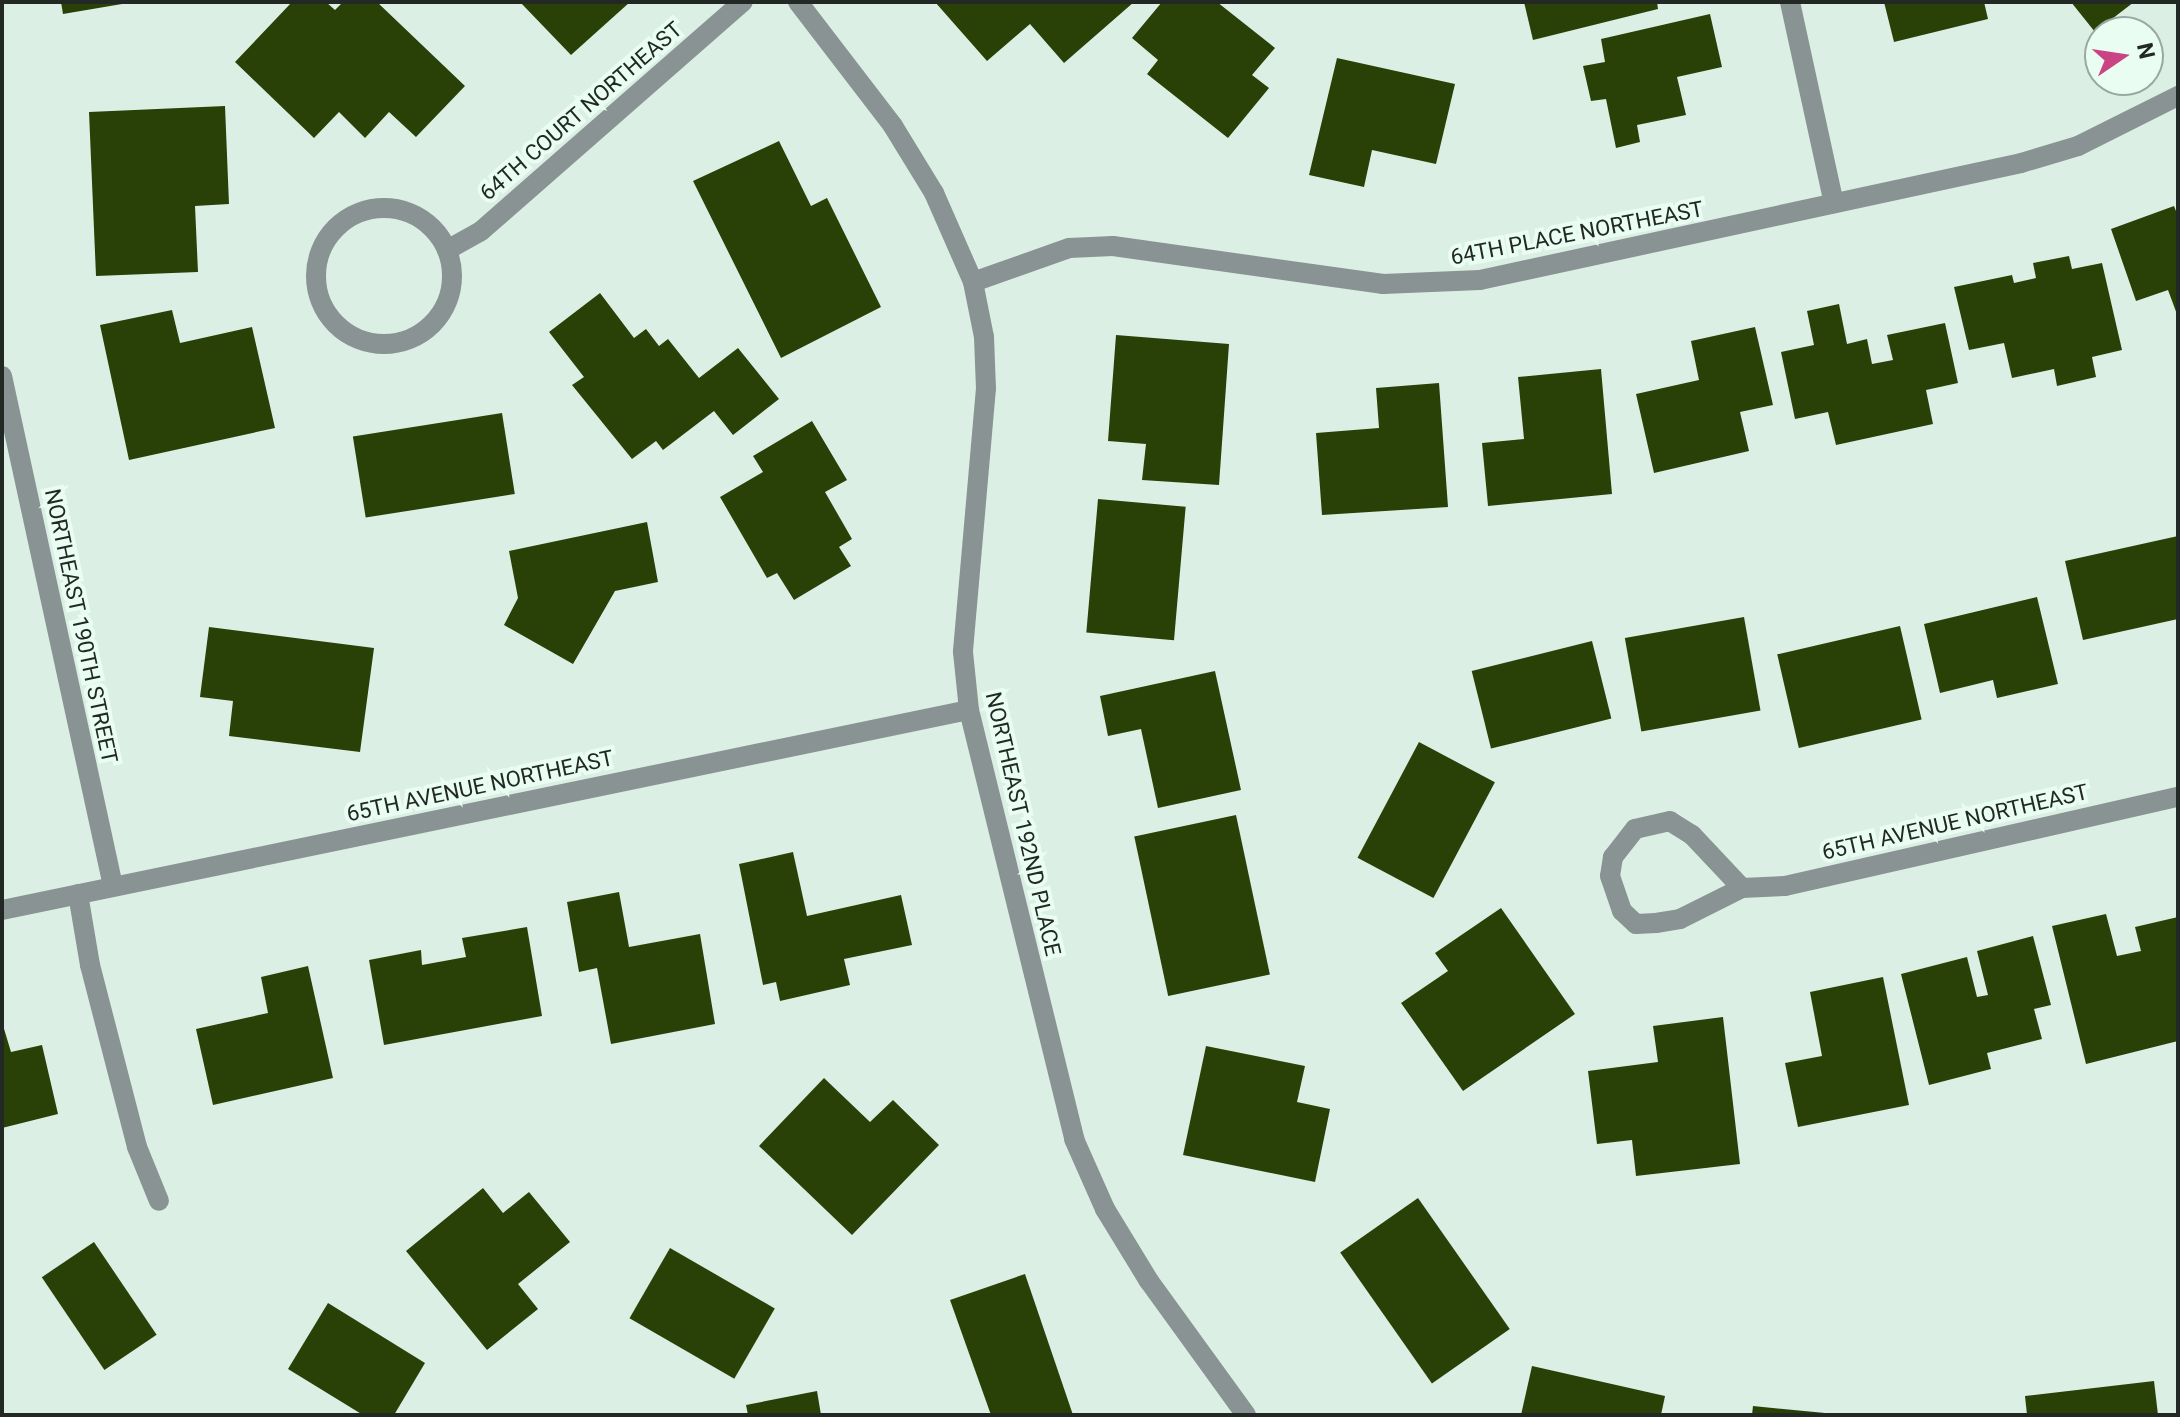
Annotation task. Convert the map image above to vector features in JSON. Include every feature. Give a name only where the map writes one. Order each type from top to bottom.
[{"type":"street","name":"64TH COURT NORTHEAST","points":[[447,250],[481,231],[743,2]]},
{"type":"street","name":"NORTHEAST 192ND PLACE","points":[[798,2],[893,126],[934,193],[973,282],[984,337],[986,388],[963,652],[969,710],[1074,1139],[1105,1209],[1149,1281],[1246,1415]]},
{"type":"street","points":[[1790,2],[1834,203]]},
{"type":"street","name":"64TH PLACE NORTHEAST","points":[[973,282],[1069,248],[1113,246],[1383,284],[1432,286],[1937,183],[2078,146],[2178,96]]},
{"type":"street","points":[[400,210],[436,232],[447,250],[450,292],[442,312],[409,339],[378,343],[348,334],[321,301],[318,259],[333,232],[358,213],[400,210]]},
{"type":"street","name":"NORTHEAST 190TH STREET","points":[[2,376],[113,886]]},
{"type":"street","name":"65TH AVENUE NORTHEAST","points":[[2,910],[969,710]]},
{"type":"street","name":"65TH AVENUE NORTHEAST","points":[[1742,888],[1692,835],[1670,821],[1635,829],[1613,857],[1613,894],[1636,924],[1680,919],[1742,888],[1785,886],[2178,797]]},
{"type":"street","points":[[78,894],[90,965],[133,1132],[159,1201]]},
{"type":"building","points":[[61,2],[122,2],[122,4],[63,14]]},
{"type":"building","points":[[292,2],[326,2],[335,10],[343,2],[377,2],[465,86],[416,137],[389,112],[365,138],[339,112],[314,138],[235,62]]},
{"type":"building","points":[[520,2],[630,2],[571,55]]},
{"type":"building","points":[[935,2],[1134,2],[1064,63],[1030,24],[987,61]]},
{"type":"building","points":[[1162,2],[1217,2],[1275,48],[1252,75],[1269,88],[1228,138],[1147,74],[1158,60],[1132,38]]},
{"type":"building","points":[[1524,2],[1657,2],[1658,9],[1533,40]]},
{"type":"building","points":[[1884,2],[1984,2],[1988,19],[1894,42]]},
{"type":"building","points":[[2071,2],[2134,2],[2116,16],[2084,18]]},
{"type":"building","points":[[1710,14],[1722,67],[1677,77],[1686,115],[1637,125],[1640,142],[1616,148],[1606,99],[1591,101],[1583,66],[1605,62],[1601,39]]},
{"type":"building","points":[[1337,58],[1455,84],[1436,164],[1372,150],[1364,187],[1309,175]]},
{"type":"building","points":[[225,106],[229,204],[195,206],[198,272],[96,276],[89,112]]},
{"type":"building","points":[[779,141],[811,206],[827,198],[881,307],[781,358],[693,181]]},
{"type":"building","points":[[2174,206],[2178,216],[2178,317],[2168,290],[2136,301],[2111,229]]},
{"type":"building","points":[[2069,256],[2072,269],[2102,263],[2122,350],[2092,357],[2096,377],[2057,386],[2054,369],[2012,378],[2004,343],[1969,350],[1954,287],[2012,275],[2014,283],[2036,278],[2033,263]]},
{"type":"building","points":[[600,293],[634,338],[646,329],[659,346],[668,339],[699,378],[738,348],[779,399],[733,435],[714,411],[663,450],[656,441],[632,459],[572,385],[584,377],[549,332]]},
{"type":"building","points":[[1839,304],[1847,344],[1867,339],[1872,364],[1893,360],[1887,335],[1945,323],[1958,383],[1926,390],[1933,424],[1836,445],[1828,412],[1795,419],[1781,352],[1814,345],[1807,311]]},
{"type":"building","points":[[172,310],[180,343],[252,327],[275,428],[129,460],[100,325]]},
{"type":"building","points":[[1755,327],[1773,405],[1740,412],[1749,451],[1654,473],[1636,394],[1699,380],[1691,341]]},
{"type":"building","points":[[1116,335],[1229,344],[1219,485],[1142,480],[1146,444],[1108,441]]},
{"type":"building","points":[[1601,369],[1612,494],[1488,506],[1482,443],[1524,439],[1518,377]]},
{"type":"building","points":[[1439,383],[1448,507],[1322,515],[1316,433],[1379,428],[1376,388]]},
{"type":"building","points":[[502,413],[515,494],[366,518],[353,437]]},
{"type":"building","points":[[812,421],[847,480],[825,492],[852,539],[839,547],[851,566],[794,600],[777,573],[767,578],[720,497],[763,472],[753,456]]},
{"type":"building","points":[[1098,499],[1186,507],[1174,640],[1086,632]]},
{"type":"building","points":[[647,522],[658,582],[615,591],[573,664],[504,625],[518,598],[509,551]]},
{"type":"building","points":[[2178,536],[2178,619],[2083,640],[2065,561]]},
{"type":"building","points":[[2037,597],[2058,684],[1997,698],[1993,680],[1940,693],[1924,624]]},
{"type":"building","points":[[1744,617],[1760,711],[1641,732],[1625,638]]},
{"type":"building","points":[[1900,626],[1922,720],[1799,748],[1777,654]]},
{"type":"building","points":[[209,627],[374,648],[360,752],[229,736],[233,701],[200,697]]},
{"type":"building","points":[[1592,641],[1611,719],[1491,749],[1472,671]]},
{"type":"building","points":[[1215,671],[1241,790],[1158,808],[1141,729],[1108,736],[1100,696]]},
{"type":"building","points":[[1419,742],[1495,782],[1433,898],[1357,858]]},
{"type":"building","points":[[1236,815],[1270,974],[1168,996],[1134,837]]},
{"type":"building","points":[[793,852],[807,916],[901,895],[912,945],[844,959],[850,985],[780,1001],[776,982],[763,985],[739,864]]},
{"type":"building","points":[[619,892],[629,947],[700,934],[715,1024],[611,1044],[597,968],[579,972],[567,902]]},
{"type":"building","points":[[1501,908],[1575,1014],[1463,1091],[1401,1003],[1448,971],[1435,953]]},
{"type":"building","points":[[2106,914],[2117,956],[2141,951],[2135,927],[2178,917],[2178,1041],[2086,1064],[2052,926]]},
{"type":"building","points":[[527,927],[542,1016],[384,1045],[369,960],[421,950],[422,965],[466,957],[462,938]]},
{"type":"building","points":[[2033,936],[2051,1005],[2034,1009],[2042,1039],[1987,1053],[1991,1069],[1929,1085],[1901,974],[1967,957],[1977,997],[1988,995],[1977,951]]},
{"type":"building","points":[[308,966],[333,1078],[213,1105],[196,1029],[268,1013],[261,977]]},
{"type":"building","points":[[1883,977],[1909,1105],[1798,1127],[1785,1063],[1822,1056],[1810,992]]},
{"type":"building","points":[[1723,1017],[1740,1164],[1636,1176],[1632,1140],[1597,1144],[1588,1071],[1658,1062],[1653,1026]]},
{"type":"building","points":[[2,1022],[11,1052],[42,1045],[58,1114],[2,1128]]},
{"type":"building","points":[[1206,1046],[1305,1066],[1297,1102],[1330,1109],[1315,1182],[1183,1155]]},
{"type":"building","points":[[824,1078],[870,1122],[893,1100],[939,1145],[852,1235],[759,1146]]},
{"type":"building","points":[[483,1188],[503,1213],[529,1192],[570,1242],[518,1284],[538,1309],[487,1350],[406,1251]]},
{"type":"building","points":[[1418,1198],[1510,1329],[1432,1384],[1340,1252]]},
{"type":"building","points":[[94,1242],[157,1335],[104,1370],[42,1277]]},
{"type":"building","points":[[670,1248],[775,1308],[734,1379],[630,1318]]},
{"type":"building","points":[[1025,1274],[1073,1415],[991,1415],[950,1300]]},
{"type":"building","points":[[328,1303],[425,1363],[394,1415],[363,1415],[288,1369]]},
{"type":"building","points":[[1532,1366],[1665,1396],[1661,1415],[1521,1415]]},
{"type":"building","points":[[2154,1381],[2158,1415],[2027,1415],[2025,1396]]},
{"type":"building","points":[[817,1391],[821,1415],[748,1415],[746,1405]]},
{"type":"building","points":[[1753,1406],[1825,1413],[1825,1415],[1752,1415]]}]
